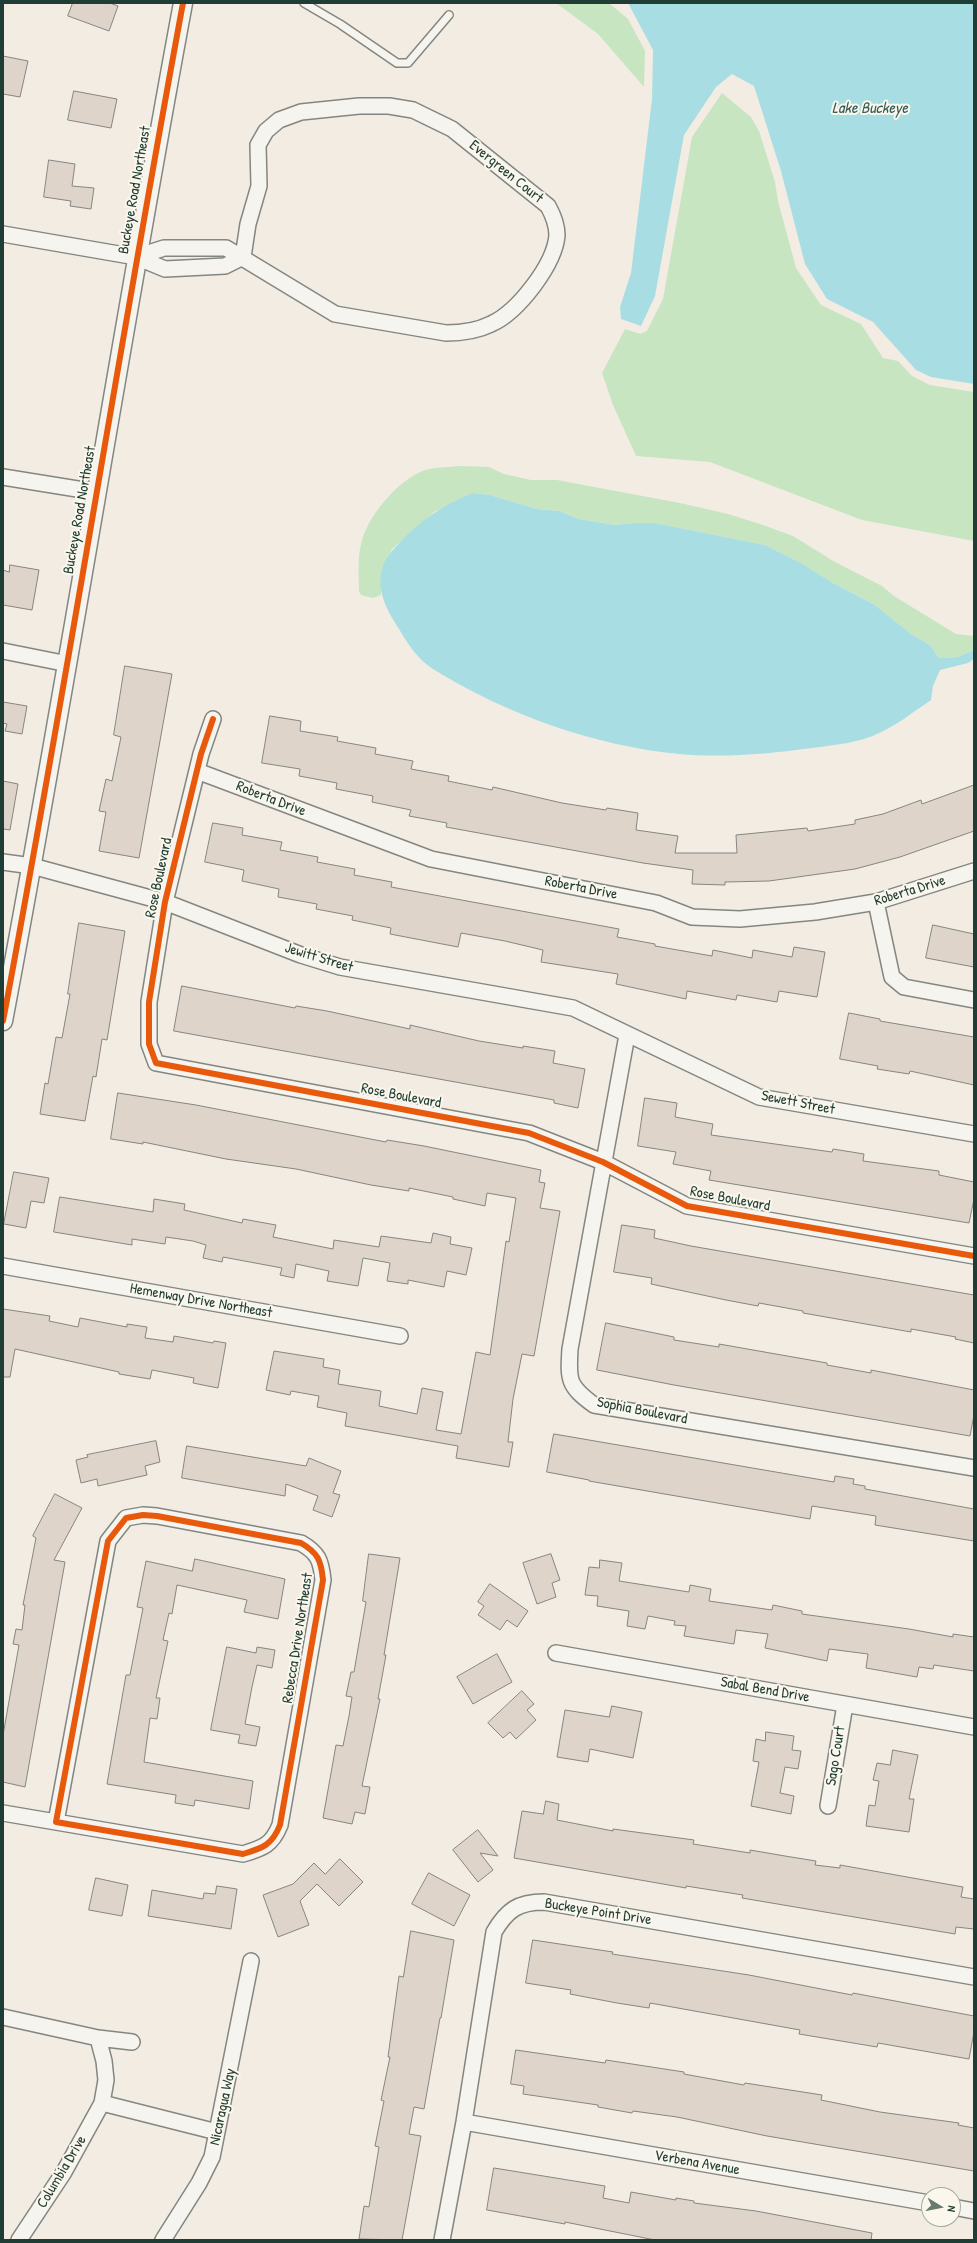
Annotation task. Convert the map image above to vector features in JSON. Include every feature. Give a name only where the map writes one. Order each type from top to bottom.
[{"type":"street","name":"Buckeye Road Northeast","points":[[3,1021],[68,664],[136,258],[183,3]]},
{"type":"street","name":"Evergreen Court","points":[[358,106],[389,106],[413,110],[452,129],[548,206],[554,218],[557,233],[556,243],[548,264],[531,289],[507,314],[492,324],[462,333],[446,334],[335,314],[243,257],[248,224],[258,186],[258,145],[266,131],[279,120],[301,112],[358,106]]},
{"type":"street","points":[[3,234],[136,258],[165,269],[225,266],[243,257]]},
{"type":"street","points":[[3,477],[96,492]]},
{"type":"street","points":[[3,651],[68,664]]},
{"type":"street","name":"Rose Boulevard","points":[[213,719],[197,771],[165,902],[149,1002],[148,1044],[156,1062],[529,1133],[603,1162],[687,1206],[974,1256]]},
{"type":"street","name":"Roberta Drive","points":[[197,771],[431,859],[656,903],[692,917],[747,918],[815,912],[876,902],[974,871]]},
{"type":"street","name":"Jewitt Street","points":[[3,862],[32,866],[165,902],[301,955],[340,967],[573,1008],[611,1028]]},
{"type":"street","points":[[876,902],[892,978],[904,987],[974,1000]]},
{"type":"street","name":"Sewett Street","points":[[611,1028],[627,1034],[759,1097],[974,1134]]},
{"type":"street","name":"Sophia Boulevard","points":[[627,1034],[570,1349],[569,1374],[577,1392],[594,1405],[974,1468]]},
{"type":"street","name":"Hemenway Drive Northeast","points":[[3,1266],[400,1336]]},
{"type":"street","name":"Rebecca Drive Northeast","points":[[3,1813],[244,1854],[262,1848],[275,1837],[280,1825],[323,1580],[321,1566],[314,1551],[301,1543],[285,1539],[164,1517],[143,1515],[126,1518],[108,1541],[56,1822]]},
{"type":"street","name":"Sabal Bend Drive","points":[[556,1653],[974,1727]]},
{"type":"street","name":"Sago Court","points":[[828,1806],[844,1705]]},
{"type":"street","name":"Buckeye Point Drive","points":[[442,2240],[464,2122],[494,1932],[508,1913],[518,1906],[529,1902],[544,1902],[974,1976]]},
{"type":"street","name":"Nicaragua Way","points":[[163,2240],[199,2183],[212,2157],[251,1961]]},
{"type":"street","points":[[3,2017],[98,2038],[132,2042]]},
{"type":"street","name":"Columbia Drive","points":[[19,2240],[64,2172],[102,2103],[106,2080],[104,2061],[98,2038]]},
{"type":"street","points":[[102,2103],[217,2132]]},
{"type":"street","name":"Verbena Avenue","points":[[464,2122],[921,2202]]},
{"type":"street","points":[[961,2209],[974,2211]]},
{"type":"lane","points":[[304,3],[340,24],[397,63],[408,63],[449,15]]},
{"type":"green space","points":[[556,3],[609,3],[628,19],[645,51],[644,87],[598,34]]},
{"type":"green space","points":[[722,93],[751,117],[759,131],[775,182],[778,201],[796,268],[821,305],[861,324],[883,358],[898,361],[912,376],[930,385],[974,392],[974,541],[862,520],[710,462],[636,456],[613,405],[602,373],[625,329],[640,334],[647,331],[663,299],[692,137]]},
{"type":"green space","points":[[462,466],[489,467],[504,474],[531,480],[557,480],[680,503],[728,514],[763,525],[793,536],[835,562],[882,586],[894,596],[956,634],[974,636],[974,650],[958,657],[939,658],[930,645],[911,634],[875,605],[833,583],[803,564],[765,545],[655,523],[615,525],[579,519],[559,511],[537,509],[490,495],[473,493],[434,512],[392,549],[382,569],[381,595],[373,598],[361,595],[359,591],[360,546],[366,530],[379,508],[398,487],[419,473],[433,468]]},
{"type":"water","name":"Lake Buckeye","points":[[628,3],[974,3],[974,384],[931,377],[916,370],[873,322],[827,299],[805,264],[781,171],[754,86],[732,74],[716,87],[684,135],[655,296],[641,326],[621,319],[620,307],[631,273],[652,99],[653,50]]},
{"type":"water","points":[[473,493],[490,495],[537,509],[559,511],[579,519],[615,525],[655,523],[765,545],[803,564],[833,583],[875,605],[911,634],[930,645],[939,658],[958,657],[974,650],[974,659],[968,663],[940,670],[933,686],[931,700],[896,724],[871,736],[838,745],[763,754],[712,756],[679,754],[615,744],[552,725],[520,714],[490,700],[433,669],[418,656],[406,640],[390,615],[384,600],[380,585],[383,565],[387,557],[409,533],[434,513],[452,502]]},
{"type":"building","points":[[73,3],[110,3],[118,6],[109,31],[68,16]]},
{"type":"building","points":[[3,56],[28,61],[20,97],[3,94]]},
{"type":"building","points":[[74,91],[117,99],[111,128],[68,120]]},
{"type":"building","points":[[49,160],[75,164],[72,186],[94,188],[91,209],[70,206],[71,201],[44,197]]},
{"type":"building","points":[[10,565],[39,570],[32,610],[3,605],[3,570],[9,572]]},
{"type":"building","points":[[125,666],[172,674],[139,858],[99,851],[106,812],[99,811],[106,779],[112,781],[121,737],[114,735]]},
{"type":"building","points":[[3,702],[27,706],[22,734],[5,731],[7,724],[3,723]]},
{"type":"building","points":[[270,716],[301,721],[300,731],[338,737],[337,741],[376,748],[375,754],[413,761],[411,769],[449,776],[448,781],[492,790],[493,787],[562,803],[606,810],[607,808],[638,813],[636,830],[678,836],[675,853],[737,853],[736,835],[807,828],[808,831],[855,824],[855,820],[883,814],[921,800],[922,804],[974,785],[974,831],[900,857],[855,869],[769,881],[725,882],[725,885],[692,884],[693,870],[643,863],[446,827],[447,823],[409,816],[411,810],[372,802],[373,796],[336,789],[337,783],[299,776],[300,769],[262,763]]},
{"type":"building","points":[[3,781],[18,784],[10,830],[3,829]]},
{"type":"building","points":[[213,823],[243,828],[242,835],[282,842],[280,850],[318,857],[317,862],[355,869],[354,875],[392,882],[391,887],[619,929],[617,937],[655,944],[655,946],[712,956],[713,950],[752,958],[753,950],[792,957],[794,947],[825,952],[817,997],[779,991],[777,1002],[737,995],[736,1000],[687,991],[686,999],[616,984],[618,974],[541,962],[543,950],[505,941],[461,933],[458,947],[390,934],[391,928],[352,920],[353,916],[316,909],[317,904],[278,897],[279,889],[242,881],[244,870],[205,862]]},
{"type":"building","points":[[79,923],[125,931],[107,1040],[102,1039],[96,1077],[93,1076],[85,1121],[40,1114],[45,1083],[48,1084],[56,1037],[62,1038],[70,994],[68,994]]},
{"type":"building","points":[[933,925],[974,934],[974,967],[926,958]]},
{"type":"building","points":[[182,986],[295,1008],[296,1006],[327,1011],[410,1029],[410,1025],[479,1041],[523,1048],[523,1046],[555,1051],[553,1063],[585,1069],[578,1108],[554,1103],[554,1100],[174,1031]]},
{"type":"building","points":[[849,1013],[880,1019],[880,1021],[974,1037],[974,1085],[910,1071],[909,1074],[877,1069],[878,1066],[840,1059]]},
{"type":"building","points":[[118,1093],[196,1105],[386,1142],[387,1140],[424,1146],[541,1170],[539,1182],[545,1183],[540,1208],[560,1211],[534,1356],[522,1354],[513,1399],[508,1442],[513,1442],[509,1467],[456,1458],[458,1446],[345,1426],[347,1413],[317,1407],[319,1396],[291,1391],[290,1395],[266,1390],[274,1351],[324,1359],[323,1367],[340,1370],[338,1384],[381,1391],[379,1406],[417,1414],[422,1388],[443,1392],[436,1430],[461,1434],[476,1352],[490,1355],[506,1241],[509,1242],[516,1198],[487,1193],[485,1206],[453,1199],[453,1197],[409,1188],[409,1191],[371,1185],[296,1169],[226,1159],[143,1142],[143,1144],[111,1139]]},
{"type":"building","points":[[645,1098],[677,1103],[675,1117],[713,1124],[711,1135],[832,1152],[833,1149],[864,1154],[863,1161],[939,1171],[939,1175],[974,1182],[974,1199],[969,1223],[709,1180],[711,1171],[673,1164],[676,1152],[638,1146]]},
{"type":"building","points":[[14,1172],[49,1178],[44,1203],[31,1201],[26,1228],[4,1224]]},
{"type":"building","points":[[60,1197],[153,1212],[154,1199],[185,1204],[184,1210],[242,1223],[243,1219],[276,1225],[273,1237],[333,1249],[334,1240],[379,1247],[381,1236],[431,1243],[433,1233],[451,1237],[450,1244],[472,1248],[466,1275],[447,1271],[444,1287],[408,1280],[408,1284],[387,1281],[390,1263],[363,1258],[358,1286],[327,1281],[329,1271],[296,1264],[294,1278],[280,1275],[282,1268],[223,1257],[222,1262],[203,1258],[206,1245],[193,1241],[166,1237],[165,1244],[132,1239],[132,1245],[54,1232]]},
{"type":"building","points":[[622,1225],[655,1230],[654,1238],[691,1246],[974,1295],[974,1343],[955,1339],[956,1337],[911,1329],[911,1332],[803,1313],[803,1311],[759,1303],[758,1306],[726,1300],[651,1284],[652,1278],[614,1272]]},
{"type":"building","points":[[3,1309],[50,1316],[49,1321],[78,1327],[80,1318],[127,1327],[127,1324],[147,1327],[145,1338],[173,1342],[174,1336],[213,1343],[214,1341],[226,1343],[218,1388],[193,1383],[194,1378],[152,1370],[150,1379],[119,1374],[119,1372],[15,1349],[10,1377],[3,1377]]},
{"type":"building","points":[[606,1323],[674,1337],[674,1340],[719,1347],[719,1344],[827,1363],[827,1365],[871,1373],[871,1370],[974,1390],[974,1415],[970,1436],[674,1385],[597,1370]]},
{"type":"building","points":[[554,1434],[834,1482],[835,1476],[854,1479],[853,1484],[865,1486],[865,1489],[974,1509],[974,1541],[875,1525],[876,1516],[812,1506],[810,1519],[589,1481],[547,1472]]},
{"type":"building","points":[[156,1441],[160,1462],[145,1466],[147,1475],[98,1486],[97,1479],[81,1483],[76,1460],[88,1457],[87,1455]]},
{"type":"building","points":[[187,1446],[306,1466],[309,1458],[341,1471],[333,1493],[340,1495],[332,1517],[313,1510],[318,1496],[286,1484],[285,1496],[182,1478]]},
{"type":"building","points":[[55,1494],[82,1508],[54,1560],[65,1562],[25,1787],[3,1782],[3,1735],[19,1645],[13,1644],[16,1629],[22,1630],[25,1605],[23,1605],[36,1538],[33,1536]]},
{"type":"building","points":[[369,1554],[400,1558],[384,1655],[386,1655],[378,1699],[380,1699],[362,1786],[370,1787],[365,1814],[355,1812],[352,1824],[323,1818],[336,1745],[343,1746],[349,1716],[352,1697],[346,1696],[351,1672],[354,1672],[366,1602],[363,1601]]},
{"type":"building","points":[[551,1554],[560,1580],[552,1583],[556,1597],[537,1604],[523,1563]]},
{"type":"building","points":[[195,1559],[285,1579],[278,1619],[244,1612],[247,1600],[177,1585],[172,1614],[169,1613],[163,1640],[168,1641],[156,1698],[160,1698],[157,1719],[150,1718],[144,1762],[253,1781],[249,1809],[195,1800],[194,1806],[175,1803],[176,1795],[107,1784],[126,1675],[130,1675],[143,1608],[137,1607],[146,1561],[192,1571]]},
{"type":"building","points":[[600,1560],[622,1563],[619,1581],[689,1592],[690,1585],[711,1589],[709,1601],[772,1610],[773,1605],[802,1611],[802,1614],[909,1629],[953,1637],[953,1634],[974,1637],[974,1671],[934,1665],[933,1669],[919,1667],[917,1677],[866,1668],[868,1654],[829,1649],[827,1661],[765,1648],[768,1634],[736,1630],[734,1644],[684,1636],[686,1626],[674,1625],[675,1621],[648,1616],[645,1629],[627,1626],[629,1611],[597,1606],[598,1596],[585,1595],[589,1567],[599,1568]]},
{"type":"building","points":[[490,1584],[528,1611],[517,1627],[507,1620],[500,1630],[478,1615],[484,1606],[478,1602]]},
{"type":"building","points":[[227,1647],[256,1653],[257,1647],[275,1650],[272,1668],[257,1665],[252,1687],[245,1724],[260,1727],[256,1746],[238,1743],[240,1735],[211,1730]]},
{"type":"building","points":[[497,1654],[512,1682],[473,1704],[457,1677]]},
{"type":"building","points":[[522,1691],[534,1704],[527,1710],[536,1720],[516,1739],[510,1732],[503,1738],[488,1723]]},
{"type":"building","points":[[612,1706],[642,1712],[633,1758],[590,1749],[588,1762],[557,1757],[565,1710],[609,1717]]},
{"type":"building","points":[[766,1732],[794,1736],[792,1750],[801,1751],[798,1769],[785,1767],[780,1793],[794,1796],[791,1814],[751,1806],[759,1762],[753,1761],[756,1739],[765,1741]]},
{"type":"building","points":[[893,1750],[918,1755],[909,1799],[914,1799],[909,1832],[866,1826],[869,1805],[875,1806],[879,1781],[873,1780],[877,1763],[890,1765]]},
{"type":"building","points":[[546,1801],[559,1804],[557,1820],[613,1831],[613,1829],[694,1840],[693,1844],[750,1853],[750,1850],[816,1861],[815,1865],[840,1868],[840,1865],[963,1887],[961,1897],[974,1899],[974,1929],[956,1927],[955,1934],[742,1898],[743,1895],[686,1886],[686,1888],[514,1858],[522,1811],[543,1814]]},
{"type":"building","points":[[478,1830],[498,1856],[480,1853],[493,1870],[478,1882],[453,1850]]},
{"type":"building","points":[[340,1859],[363,1882],[339,1906],[317,1884],[300,1901],[309,1925],[278,1937],[263,1895],[293,1884],[314,1863],[325,1874]]},
{"type":"building","points":[[429,1873],[470,1895],[454,1926],[412,1904]]},
{"type":"building","points":[[96,1878],[128,1885],[122,1916],[89,1910]]},
{"type":"building","points":[[217,1886],[237,1889],[231,1929],[148,1916],[152,1890],[203,1899],[204,1893],[215,1894]]},
{"type":"building","points":[[411,1931],[454,1940],[441,2018],[424,2109],[414,2107],[409,2134],[421,2136],[402,2240],[359,2239],[364,2206],[369,2207],[379,2147],[375,2146],[384,2101],[381,2100],[390,2057],[388,2057],[399,1976],[403,1977]]},
{"type":"building","points":[[533,1940],[749,1975],[852,1995],[853,1993],[974,2016],[974,2032],[969,2059],[878,2043],[877,2047],[799,2034],[800,2030],[650,2003],[649,2008],[617,2003],[570,1994],[571,1990],[526,1983]]},
{"type":"building","points":[[516,2050],[605,2063],[606,2060],[684,2072],[684,2074],[744,2085],[745,2083],[822,2095],[821,2100],[880,2112],[959,2123],[958,2125],[974,2128],[974,2171],[767,2136],[677,2117],[633,2111],[632,2113],[598,2107],[598,2105],[523,2094],[524,2086],[511,2084]]},
{"type":"building","points":[[494,2168],[605,2186],[603,2198],[629,2203],[631,2192],[676,2200],[676,2198],[694,2201],[694,2203],[756,2211],[872,2233],[871,2240],[655,2240],[565,2222],[565,2224],[487,2210]]},
{"type":"cycle path","points":[[3,1021],[27,894],[137,257],[183,3]]},
{"type":"cycle path","points":[[213,719],[201,754],[165,902],[149,1002],[149,1044],[156,1063],[529,1133],[603,1162],[687,1206],[974,1256]]},
{"type":"cycle path","points":[[143,1515],[157,1516],[301,1543],[311,1550],[320,1562],[323,1580],[280,1825],[274,1837],[266,1845],[256,1850],[243,1854],[56,1822],[108,1541],[126,1518],[143,1515]]}]
